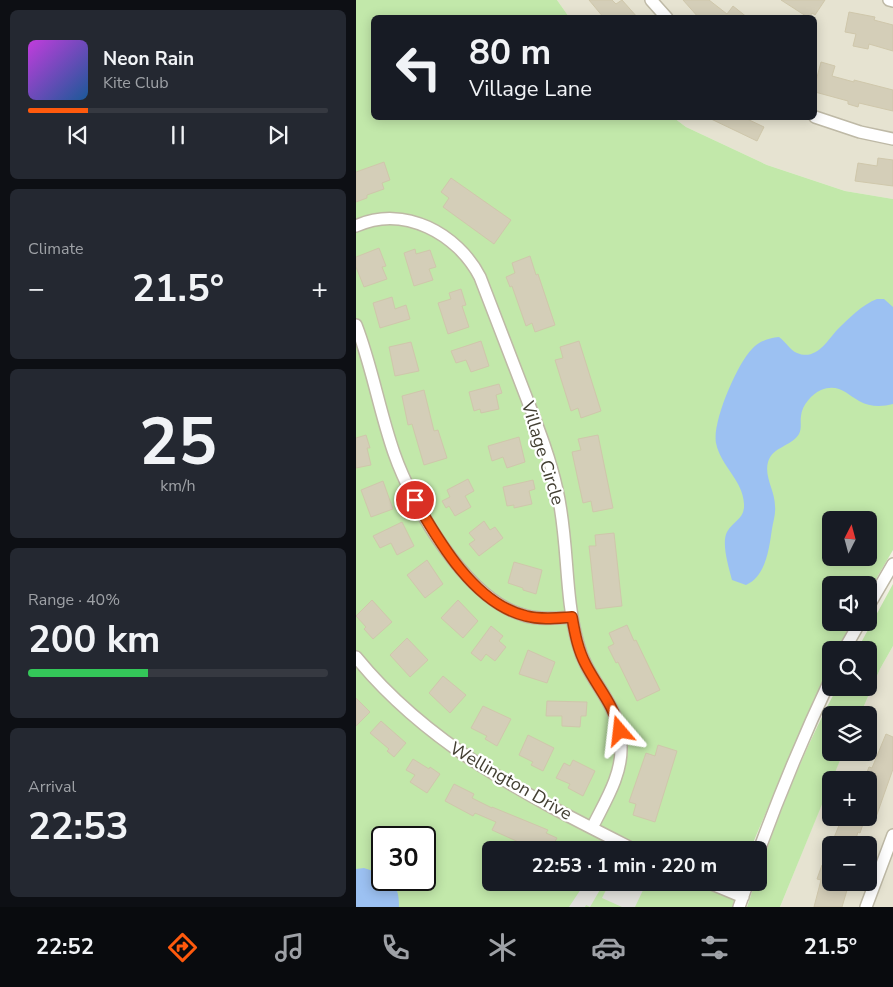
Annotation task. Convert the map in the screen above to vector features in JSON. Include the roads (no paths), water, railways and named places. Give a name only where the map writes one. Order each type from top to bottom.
[{"type":"street","points":[[651,0],[664,15]]},
{"type":"street","points":[[889,0],[893,1]]},
{"type":"street","points":[[817,118],[860,132],[893,138]]},
{"type":"street","name":"Village Circle","points":[[356,226],[369,221],[388,219],[424,226],[456,244],[467,255],[484,286],[551,466],[560,501],[572,617],[582,658],[614,710],[621,739],[618,772],[592,828]]},
{"type":"street","points":[[356,325],[371,366],[386,426],[400,470],[422,512],[446,550],[476,585],[501,606],[528,617],[572,617]]},
{"type":"street","points":[[877,592],[893,564]]},
{"type":"street","name":"Wellington Drive","points":[[356,656],[399,703],[454,750],[508,783],[617,841]]},
{"type":"street","points":[[762,841],[773,811],[823,696]]},
{"type":"street","points":[[866,907],[893,835]]},
{"type":"street","points":[[722,891],[741,902]]},
{"type":"water","points":[[877,299],[884,299],[893,307],[893,404],[880,406],[867,404],[842,390],[832,388],[821,390],[811,397],[805,404],[802,412],[799,434],[791,442],[774,453],[768,462],[767,473],[775,500],[775,512],[768,553],[762,569],[753,581],[746,585],[732,580],[726,556],[725,537],[729,528],[743,513],[744,504],[740,488],[719,452],[716,434],[722,408],[739,367],[755,346],[772,338],[779,337],[797,353],[804,355],[815,352],[856,312],[866,304]]},
{"type":"water","points":[[364,868],[371,870],[371,891],[397,891],[399,907],[356,907],[356,869]]}]
